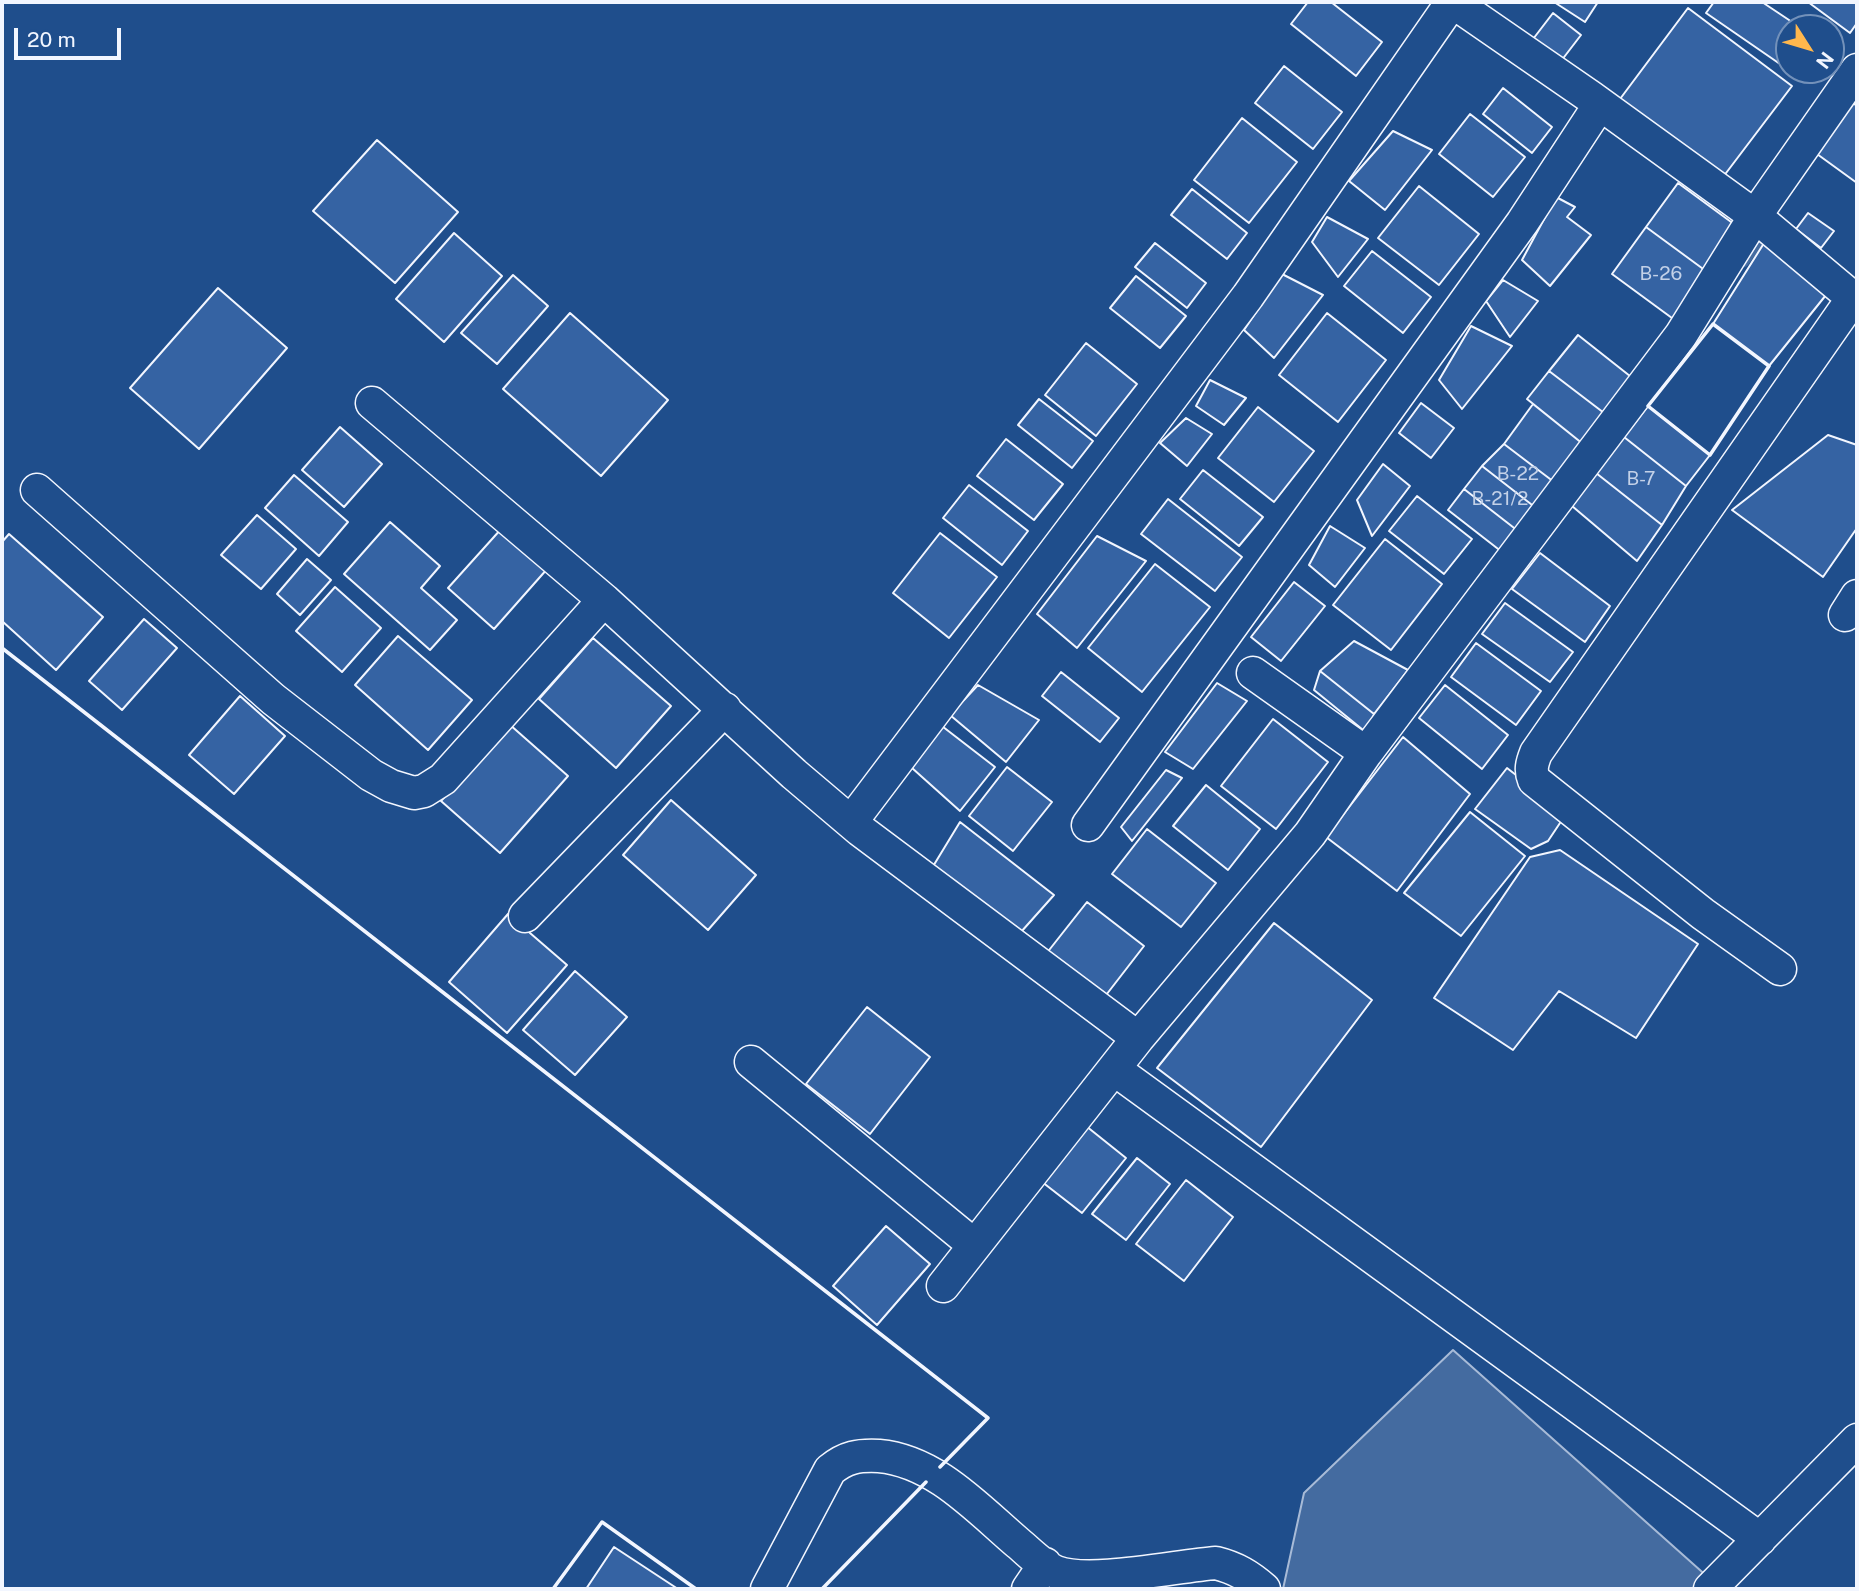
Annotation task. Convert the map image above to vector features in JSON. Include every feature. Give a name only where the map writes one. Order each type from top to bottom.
[{"type":"street","points":[[851,822],[1248,296],[1452,2],[1755,216],[1853,298],[1536,753],[1531,772],[1534,780],[1693,906],[1780,969]]},
{"type":"street","points":[[943,1286],[1138,1038],[1310,834],[1366,753],[1681,335],[1755,216],[1857,70]]},
{"type":"street","points":[[1088,825],[1506,245],[1600,104]]},
{"type":"street","points":[[372,404],[604,600],[794,774],[851,822],[1138,1038]]},
{"type":"street","points":[[37,490],[273,699],[371,775],[391,786],[414,793],[424,791],[443,779],[604,600]]},
{"type":"street","points":[[1252,673],[1366,753]]},
{"type":"street","points":[[525,916],[725,709]]},
{"type":"street","points":[[751,1062],[974,1245]]},
{"type":"street","points":[[1114,1069],[1760,1539]]},
{"type":"street","points":[[1710,1589],[1857,1440]]},
{"type":"street","points":[[767,1589],[830,1470],[844,1458],[873,1456],[895,1458],[923,1468],[954,1489],[1036,1577],[1055,1572],[1088,1578],[1216,1563],[1248,1575],[1264,1589]]},
{"type":"water","points":[[1453,1350],[1710,1579],[1701,1589],[1283,1589],[1304,1493]]},
{"type":"building","points":[[1308,2],[1331,2],[1382,42],[1356,76],[1291,24]]},
{"type":"building","points":[[1554,2],[1598,2],[1585,22]]},
{"type":"building","points":[[1714,2],[1762,2],[1780,14],[1775,14],[1775,61],[1706,13]]},
{"type":"building","points":[[1808,2],[1857,2],[1857,23],[1850,33],[1845,29],[1845,14],[1824,14]]},
{"type":"building","points":[[1688,8],[1775,73],[1775,84],[1792,86],[1720,181],[1617,103]]},
{"type":"building","points":[[1553,13],[1581,35],[1558,65],[1530,43]]},
{"type":"building","points":[[1284,66],[1342,112],[1313,149],[1255,103]]},
{"type":"building","points":[[1503,88],[1552,127],[1532,153],[1483,114]]},
{"type":"building","points":[[1853,103],[1857,106],[1857,183],[1817,154]]},
{"type":"building","points":[[1470,114],[1525,157],[1493,197],[1439,154]]},
{"type":"building","points":[[1242,118],[1297,162],[1249,223],[1194,180]]},
{"type":"building","points":[[1393,131],[1432,150],[1385,210],[1349,181]]},
{"type":"building","points":[[377,140],[458,212],[395,283],[313,211]]},
{"type":"building","points":[[1678,183],[1742,230],[1710,274],[1646,227]]},
{"type":"building","points":[[1419,186],[1479,234],[1439,285],[1378,238]]},
{"type":"building","points":[[1192,189],[1247,233],[1227,259],[1171,215]]},
{"type":"building","points":[[1556,197],[1575,207],[1567,217],[1591,235],[1550,286],[1522,260]]},
{"type":"building","points":[[1808,213],[1834,231],[1821,248],[1796,229]]},
{"type":"building","points":[[1327,217],[1368,239],[1338,277],[1312,242]]},
{"type":"building","points":[[1646,227],[1710,274],[1676,321],[1612,274]]},
{"type":"building","points":[[454,233],[502,276],[444,342],[396,299]]},
{"type":"building","points":[[1766,240],[1830,290],[1769,366],[1713,324]]},
{"type":"building","points":[[1155,243],[1206,283],[1187,308],[1135,267]]},
{"type":"building","points":[[1372,251],[1431,297],[1403,333],[1344,286]]},
{"type":"building","points":[[1282,274],[1323,295],[1274,358],[1244,330]]},
{"type":"building","points":[[513,275],[548,306],[497,364],[461,333]]},
{"type":"building","points":[[1136,276],[1186,316],[1160,348],[1110,308]]},
{"type":"building","points":[[1503,280],[1538,301],[1510,337],[1486,301]]},
{"type":"building","points":[[218,288],[287,348],[199,449],[130,388]]},
{"type":"building","points":[[570,313],[668,400],[601,476],[503,389]]},
{"type":"building","points":[[1327,313],[1386,360],[1338,422],[1279,375]]},
{"type":"building","points":[[1471,326],[1512,346],[1462,409],[1439,380]]},
{"type":"building","points":[[1578,335],[1635,380],[1608,416],[1549,371]]},
{"type":"building","points":[[1086,343],[1137,384],[1096,436],[1045,395]]},
{"type":"building","points":[[1549,371],[1608,416],[1583,444],[1527,399]]},
{"type":"building","points":[[1210,380],[1246,398],[1224,425],[1196,406]]},
{"type":"building","points":[[1039,399],[1093,441],[1072,468],[1018,425]]},
{"type":"building","points":[[1421,403],[1454,428],[1431,458],[1399,433]]},
{"type":"building","points":[[1533,404],[1583,444],[1554,482],[1504,444]]},
{"type":"building","points":[[1648,406],[1710,455],[1686,486],[1624,437]]},
{"type":"building","points":[[1258,407],[1314,451],[1274,502],[1218,458]]},
{"type":"building","points":[[1186,418],[1212,434],[1187,466],[1160,443]]},
{"type":"building","points":[[340,427],[382,464],[344,507],[302,470]]},
{"type":"building","points":[[1828,435],[1857,445],[1857,528],[1823,577],[1732,510]]},
{"type":"building","points":[[1624,437],[1686,486],[1662,525],[1596,473]]},
{"type":"building","points":[[1006,439],[1063,484],[1034,520],[977,476]]},
{"type":"building","points":[[1504,444],[1554,482],[1536,508],[1482,466]]},
{"type":"building","points":[[1383,464],[1410,486],[1372,536],[1357,500]]},
{"type":"building","points":[[1482,466],[1536,508],[1518,531],[1464,489]]},
{"type":"building","points":[[1203,470],[1263,517],[1239,546],[1180,499]]},
{"type":"building","points":[[1596,473],[1662,525],[1637,561],[1572,506]]},
{"type":"building","points":[[294,475],[348,522],[319,556],[265,508]]},
{"type":"building","points":[[969,485],[1028,531],[1002,565],[943,518]]},
{"type":"building","points":[[1464,489],[1518,531],[1502,552],[1448,510]]},
{"type":"building","points":[[1417,496],[1472,539],[1444,574],[1389,531]]},
{"type":"building","points":[[1168,499],[1242,557],[1215,591],[1141,534]]},
{"type":"building","points":[[257,515],[296,549],[261,589],[221,555]]},
{"type":"building","points":[[390,522],[440,566],[421,588],[457,620],[430,650],[344,574]]},
{"type":"building","points":[[1330,526],[1365,548],[1335,587],[1309,565]]},
{"type":"building","points":[[502,528],[548,568],[494,629],[448,588]]},
{"type":"building","points":[[940,533],[997,577],[949,638],[893,593]]},
{"type":"building","points":[[9,534],[103,617],[56,670],[2,621],[2,542]]},
{"type":"building","points":[[1097,536],[1146,561],[1077,648],[1037,614]]},
{"type":"building","points":[[1385,539],[1442,584],[1391,650],[1333,605]]},
{"type":"building","points":[[1540,553],[1610,606],[1585,642],[1512,589]]},
{"type":"building","points":[[307,559],[331,580],[300,615],[277,594]]},
{"type":"building","points":[[1155,564],[1210,607],[1142,692],[1088,648]]},
{"type":"building","points":[[1294,582],[1325,606],[1281,661],[1251,637]]},
{"type":"building","points":[[335,587],[381,628],[342,672],[296,631]]},
{"type":"building","points":[[1505,603],[1573,652],[1550,682],[1482,634]]},
{"type":"building","points":[[144,619],[177,648],[122,710],[89,681]]},
{"type":"building","points":[[398,636],[472,700],[428,750],[355,685]]},
{"type":"building","points":[[593,638],[671,706],[616,768],[539,699]]},
{"type":"building","points":[[1354,641],[1408,670],[1374,714],[1320,671]]},
{"type":"building","points":[[1476,643],[1541,691],[1516,725],[1451,677]]},
{"type":"building","points":[[1320,671],[1374,714],[1368,734],[1314,690]]},
{"type":"building","points":[[1061,672],[1119,718],[1100,742],[1042,696]]},
{"type":"building","points":[[1217,683],[1247,701],[1193,769],[1165,752]]},
{"type":"building","points":[[978,685],[1039,720],[1006,762],[950,715]]},
{"type":"building","points":[[1445,685],[1508,735],[1482,769],[1419,718]]},
{"type":"building","points":[[240,696],[285,736],[234,794],[189,755]]},
{"type":"building","points":[[1273,719],[1328,762],[1276,829],[1221,786]]},
{"type":"building","points":[[938,723],[995,767],[960,811],[912,768]]},
{"type":"building","points":[[509,724],[568,776],[500,853],[441,801]]},
{"type":"building","points":[[1403,737],[1470,794],[1397,891],[1326,837]]},
{"type":"building","points":[[1007,767],[1052,802],[1013,851],[969,816]]},
{"type":"building","points":[[1507,768],[1566,814],[1548,841],[1531,849],[1475,809]]},
{"type":"building","points":[[1166,770],[1182,778],[1132,841],[1121,827]]},
{"type":"building","points":[[1206,785],[1260,829],[1228,870],[1173,826]]},
{"type":"building","points":[[671,800],[756,875],[708,930],[623,855]]},
{"type":"building","points":[[1470,812],[1525,856],[1461,936],[1404,893]]},
{"type":"building","points":[[960,822],[1054,895],[1021,932],[932,868]]},
{"type":"building","points":[[1147,829],[1216,883],[1181,927],[1112,874]]},
{"type":"building","points":[[1560,850],[1698,944],[1636,1038],[1559,991],[1513,1050],[1434,998],[1530,857]]},
{"type":"building","points":[[1087,902],[1144,946],[1103,999],[1046,954]]},
{"type":"building","points":[[508,914],[567,965],[507,1033],[449,982]]},
{"type":"building","points":[[1274,923],[1372,1000],[1261,1147],[1157,1068]]},
{"type":"building","points":[[575,971],[627,1017],[575,1075],[523,1030]]},
{"type":"building","points":[[867,1007],[930,1057],[870,1134],[806,1084]]},
{"type":"building","points":[[1081,1122],[1126,1158],[1082,1213],[1037,1178]]},
{"type":"building","points":[[1137,1158],[1170,1184],[1126,1240],[1092,1214]]},
{"type":"building","points":[[1186,1180],[1233,1217],[1184,1281],[1136,1244]]},
{"type":"building","points":[[886,1226],[930,1264],[877,1325],[833,1286]]},
{"type":"building","points":[[614,1547],[678,1589],[586,1589]]},
{"type":"waterway","points":[[1744,262],[1764,235]]},
{"type":"wall","points":[[1713,324],[1769,366],[1710,455],[1648,406],[1713,324]]},
{"type":"wall","points":[[2,648],[988,1418],[940,1467]]},
{"type":"wall","points":[[822,1589],[926,1482]]},
{"type":"wall","points":[[553,1589],[602,1522],[696,1589]]}]
